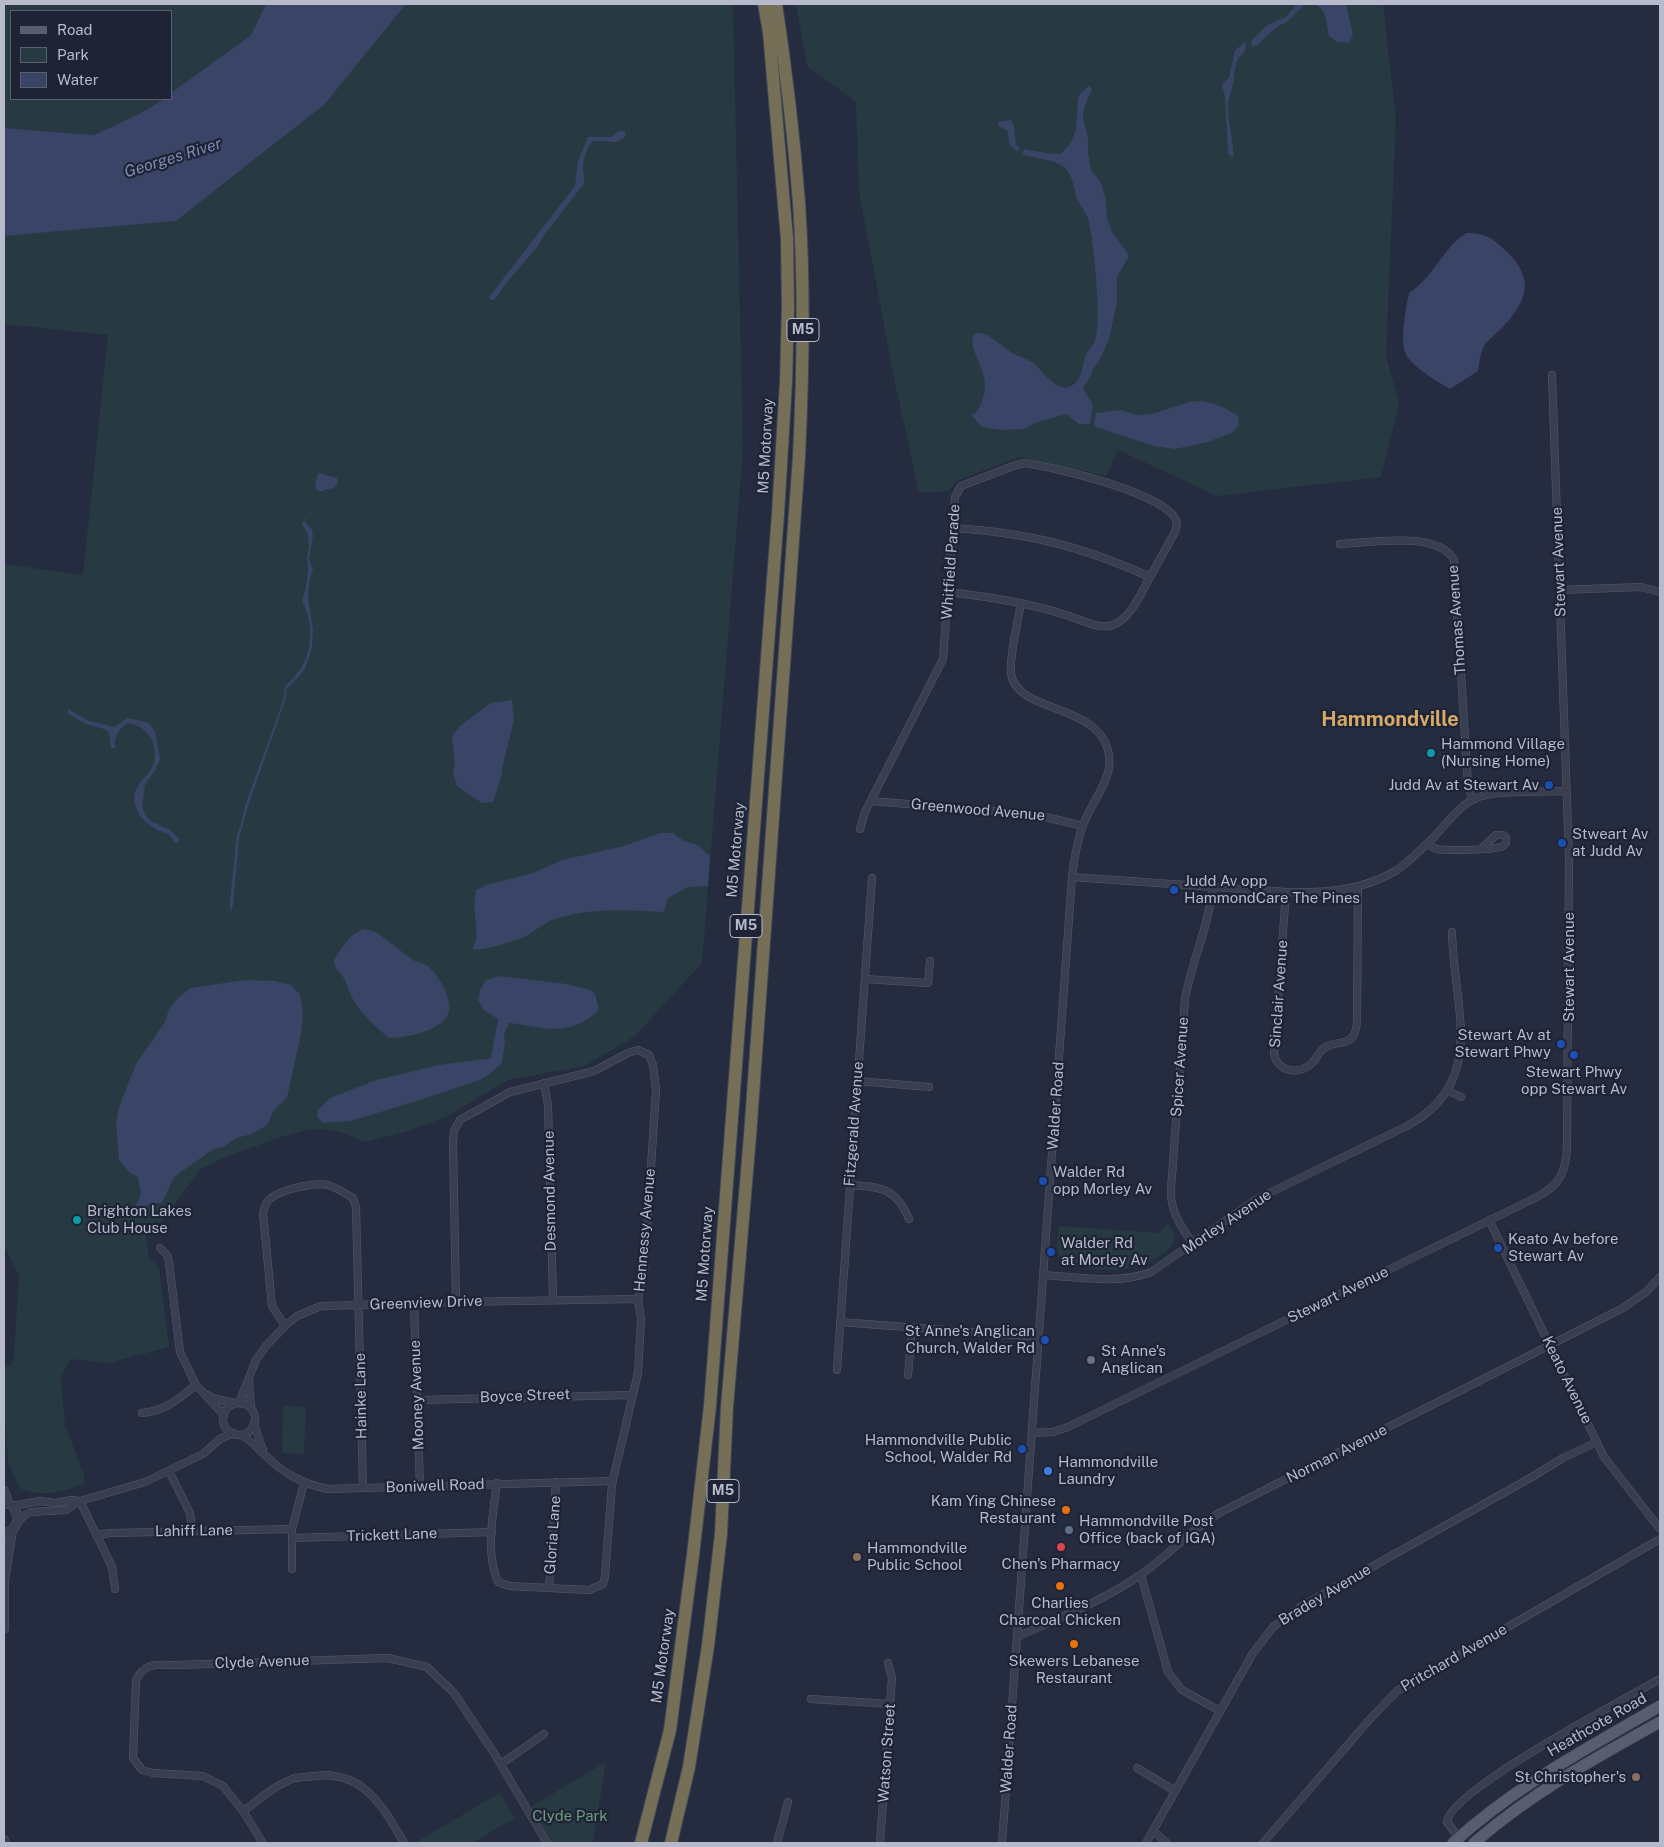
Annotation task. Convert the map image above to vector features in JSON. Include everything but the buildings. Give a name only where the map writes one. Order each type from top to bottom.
[{"type":"highway","name":"M5 Motorway","points":[[641,1843],[670,1730],[710,1406],[778,514],[788,343],[787,240],[770,42],[764,4]]},
{"type":"highway","name":"M5","points":[[671,1843],[689,1767],[708,1646],[721,1534],[728,1407],[750,1136],[799,457],[803,339],[800,228],[787,80],[776,4]]},
{"type":"main road","name":"Heathcote Road","points":[[1456,1841],[1492,1810],[1535,1779],[1660,1706]]},
{"type":"main road","name":"Heathcote Road","points":[[1474,1843],[1534,1796],[1660,1722]]},
{"type":"street","name":"Stewart Avenue","points":[[1032,1433],[1053,1432],[1068,1427],[1547,1192],[1560,1177],[1566,1164],[1569,878],[1552,375]]},
{"type":"street","name":"Whitfield Parade","points":[[860,829],[871,801],[943,660],[956,492],[965,484],[1021,463],[1069,472],[1139,495],[1165,508],[1175,516],[1177,524],[1175,532],[1150,577]]},
{"type":"street","points":[[949,592],[1021,603],[1062,613],[1099,626],[1108,626],[1117,622],[1128,612],[1150,577],[1098,555],[1051,541],[1007,532],[953,528]]},
{"type":"street","name":"Thomas Avenue","points":[[1340,544],[1413,541],[1446,549],[1454,560],[1468,785],[1473,800]]},
{"type":"street","points":[[1560,590],[1641,587],[1660,592]]},
{"type":"street","name":"Walder Road","points":[[1002,1843],[1072,877],[1083,826],[1108,774],[1109,759],[1108,749],[1101,736],[1088,722],[1036,701],[1021,690],[1014,681],[1011,665],[1021,603]]},
{"type":"street","points":[[1072,877],[1286,892],[1327,892],[1358,886],[1377,880],[1397,870],[1473,800],[1491,794],[1567,791]]},
{"type":"street","name":"Greenwood Avenue","points":[[871,801],[1033,814],[1083,826]]},
{"type":"street","points":[[1427,844],[1438,849],[1482,848]]},
{"type":"street","name":"Fitzgerald Avenue","points":[[836,1370],[872,878]]},
{"type":"street","name":"Sinclair Avenue","points":[[1286,892],[1274,1054],[1278,1064],[1292,1071],[1309,1066],[1323,1048],[1344,1043],[1355,1033],[1357,1020],[1358,886]]},
{"type":"street","name":"Spicer Avenue","points":[[1194,1244],[1175,1217],[1171,1204],[1171,1189],[1185,999],[1190,974],[1210,911],[1213,887]]},
{"type":"street","name":"Morley Avenue","points":[[1043,1275],[1109,1279],[1136,1277],[1160,1267],[1257,1199],[1416,1121],[1432,1108],[1447,1090],[1458,1066],[1462,1038],[1452,932]]},
{"type":"street","points":[[865,979],[928,983],[930,960]]},
{"type":"street","name":"Hennessy Avenue","points":[[456,1302],[454,1132],[460,1120],[510,1092],[594,1071],[628,1053],[638,1050],[649,1055],[653,1065],[656,1090],[644,1275],[638,1299],[641,1319],[638,1372],[613,1481],[603,1584],[589,1590],[509,1586],[498,1582],[492,1570],[492,1532],[496,1483]]},
{"type":"street","points":[[857,1081],[929,1087]]},
{"type":"street","name":"Desmond Avenue","points":[[544,1083],[548,1105],[553,1299]]},
{"type":"street","points":[[1447,1090],[1461,1097]]},
{"type":"street","name":"Hainke Lane","points":[[285,1326],[272,1306],[263,1213],[267,1201],[272,1197],[308,1185],[326,1185],[352,1198],[356,1207],[363,1488]]},
{"type":"street","points":[[850,1185],[877,1188],[891,1193],[902,1204],[909,1219]]},
{"type":"street","name":"Keato Avenue","points":[[1489,1220],[1609,1464],[1660,1529]]},
{"type":"street","points":[[160,1248],[167,1255],[169,1262],[180,1352],[196,1385],[224,1415]]},
{"type":"street","name":"Norman Avenue","points":[[1017,1638],[1122,1587],[1141,1575],[1200,1526],[1221,1512],[1623,1308],[1659,1283]]},
{"type":"street","name":"Greenview Drive","points":[[237,1403],[256,1360],[266,1346],[285,1326],[305,1312],[321,1306],[553,1299],[638,1299]]},
{"type":"street","name":"Mooney Avenue","points":[[414,1304],[420,1486]]},
{"type":"street","points":[[840,1322],[1039,1337]]},
{"type":"street","points":[[908,1375],[912,1327]]},
{"type":"street","name":"Greenview Drive","points":[[249,1379],[251,1408]]},
{"type":"street","points":[[142,1413],[168,1407],[196,1385]]},
{"type":"street","points":[[204,1394],[251,1408],[255,1416],[254,1424],[258,1440],[266,1457]]},
{"type":"street","name":"Boyce Street","points":[[418,1400],[632,1395]]},
{"type":"street","points":[[220,1439],[224,1415],[228,1408],[237,1403]]},
{"type":"street","points":[[224,1424],[232,1433]]},
{"type":"street","points":[[4,1629],[4,1580],[8,1532],[25,1515],[31,1512],[66,1510],[80,1501],[129,1487],[203,1454],[220,1439],[232,1433],[241,1434],[249,1431],[254,1424]]},
{"type":"street","name":"Boniwell Road","points":[[241,1434],[249,1439],[266,1457],[304,1483],[328,1489],[613,1481]]},
{"type":"street","name":"Bradey Avenue","points":[[1146,1843],[1220,1711],[1260,1643],[1273,1627],[1288,1615],[1532,1478],[1563,1458],[1597,1442]]},
{"type":"street","points":[[168,1471],[190,1513],[192,1531]]},
{"type":"street","name":"Gloria Lane","points":[[549,1588],[556,1482]]},
{"type":"street","points":[[292,1569],[292,1529],[304,1483]]},
{"type":"street","points":[[4,1491],[9,1504],[18,1513],[18,1522]]},
{"type":"street","points":[[9,1504],[80,1501]]},
{"type":"street","points":[[80,1501],[112,1567],[115,1588]]},
{"type":"street","name":"Lahiff Lane","points":[[96,1535],[292,1529]]},
{"type":"street","name":"Trickett Lane","points":[[292,1538],[492,1532]]},
{"type":"street","name":"Pritchard Avenue","points":[[1263,1843],[1370,1719],[1398,1691],[1660,1539]]},
{"type":"street","points":[[1141,1575],[1168,1672],[1182,1690],[1220,1711]]},
{"type":"street","name":"Clyde Avenue","points":[[262,1843],[243,1811],[223,1786],[203,1776],[153,1773],[142,1770],[133,1758],[136,1681],[139,1673],[144,1668],[174,1665],[388,1658],[427,1667],[454,1693],[501,1764],[547,1843]]},
{"type":"street","name":"Watson Street","points":[[880,1843],[892,1678],[888,1663]]},
{"type":"street","points":[[1456,1841],[1447,1822],[1448,1818],[1454,1809],[1479,1788],[1530,1753],[1660,1679]]},
{"type":"street","points":[[811,1698],[890,1704]]},
{"type":"street","points":[[501,1764],[544,1734]]},
{"type":"street","points":[[1137,1768],[1175,1791]]},
{"type":"street","points":[[243,1811],[281,1785],[295,1778],[325,1775],[350,1779],[370,1792],[386,1810],[404,1843]]},
{"type":"street","points":[[776,1843],[788,1802]]},
{"type":"street","points":[[1153,1831],[1167,1843]]},
{"type":"green space","points":[[4,4],[266,4],[251,35],[172,92],[172,10],[10,10],[10,100],[162,100],[137,115],[94,135],[4,128]]},
{"type":"green space","points":[[406,4],[733,4],[743,449],[702,963],[635,1036],[585,1066],[508,1080],[448,1116],[408,1131],[365,1142],[340,1132],[323,1129],[307,1130],[225,1157],[201,1169],[161,1222],[146,1236],[149,1258],[159,1268],[169,1347],[108,1363],[70,1359],[61,1378],[65,1425],[84,1475],[84,1484],[52,1493],[28,1491],[19,1488],[8,1462],[4,1405],[4,1365],[11,1366],[14,1356],[19,1275],[4,1246],[4,564],[83,575],[108,335],[4,324],[4,236],[176,221],[325,104]]},
{"type":"green space","points":[[796,4],[1383,4],[1396,118],[1386,356],[1399,404],[1381,477],[1217,496],[1118,450],[1106,476],[1020,457],[958,480],[948,491],[919,493],[894,378],[859,192],[856,102],[807,66]]},
{"type":"green space","points":[[1168,1224],[1174,1236],[1171,1247],[1158,1257],[1132,1267],[1106,1270],[1071,1266],[1065,1264],[1059,1255],[1057,1244],[1059,1226],[1159,1233]]},
{"type":"green space","points":[[283,1406],[306,1407],[304,1454],[282,1453]]},
{"type":"green space","name":"Clyde Park","points":[[606,1762],[593,1843],[551,1843],[532,1806]]},
{"type":"green space","points":[[500,1793],[515,1818],[472,1843],[416,1842]]},
{"type":"water","name":"Georges River","points":[[266,4],[406,4],[325,104],[176,221],[4,236],[4,128],[94,135],[137,115],[162,100],[172,100],[172,92],[251,35]]},
{"type":"water","points":[[1297,4],[1309,4],[1303,6],[1287,22],[1278,26],[1256,46],[1252,46],[1251,41],[1267,25],[1286,17]]},
{"type":"water","points":[[1313,4],[1346,4],[1353,35],[1349,43],[1337,42],[1329,36],[1324,13],[1318,6]]},
{"type":"water","points":[[1246,42],[1245,51],[1236,65],[1228,103],[1233,158],[1228,153],[1225,97],[1222,85],[1229,77],[1235,50]]},
{"type":"water","points":[[1089,86],[1092,89],[1084,108],[1083,118],[1088,138],[1091,170],[1101,183],[1106,200],[1107,218],[1112,232],[1127,252],[1128,258],[1117,277],[1117,302],[1109,339],[1083,388],[1093,405],[1090,424],[1079,424],[1066,414],[1035,423],[1025,429],[1001,430],[982,427],[971,415],[979,409],[985,392],[983,372],[973,347],[972,340],[975,333],[985,334],[1013,353],[1032,362],[1055,384],[1065,388],[1078,380],[1086,355],[1095,341],[1098,317],[1096,281],[1093,244],[1087,216],[1077,199],[1072,179],[1062,165],[1022,155],[1024,149],[1060,154],[1067,147],[1075,134],[1079,95]]},
{"type":"water","points":[[1011,120],[1014,126],[1016,145],[1020,147],[1018,152],[1010,146],[1007,130],[998,126],[998,122]]},
{"type":"water","points":[[622,130],[626,136],[617,141],[595,141],[590,144],[583,165],[583,185],[544,235],[538,246],[494,300],[491,300],[489,297],[575,186],[578,161],[588,137],[611,137]]},
{"type":"water","points":[[1466,233],[1485,236],[1499,244],[1517,264],[1523,274],[1525,283],[1524,292],[1516,311],[1484,345],[1478,371],[1450,389],[1425,373],[1408,357],[1405,352],[1403,339],[1404,323],[1409,293],[1425,279],[1458,239]]},
{"type":"water","points":[[1198,401],[1219,406],[1238,416],[1239,426],[1231,433],[1208,442],[1175,449],[1154,446],[1096,427],[1094,424],[1096,413],[1121,410],[1137,415],[1152,414]]},
{"type":"water","points":[[318,473],[337,478],[338,483],[334,488],[324,490],[304,521],[312,530],[313,536],[309,559],[313,570],[310,577],[308,597],[313,630],[312,648],[305,669],[286,689],[286,698],[248,806],[239,839],[233,905],[230,914],[237,835],[245,806],[284,698],[285,686],[301,668],[309,646],[309,624],[307,612],[302,601],[306,587],[309,547],[308,535],[302,523],[323,491],[317,491],[315,484]]},
{"type":"water","points":[[512,700],[514,720],[502,774],[493,802],[482,803],[457,786],[453,772],[455,764],[452,736],[460,726],[491,703]]},
{"type":"water","points":[[68,709],[89,721],[115,727],[127,718],[149,723],[155,732],[160,760],[145,784],[142,807],[146,816],[151,821],[170,830],[180,839],[177,843],[168,834],[157,830],[147,823],[139,815],[136,808],[135,793],[151,769],[155,756],[153,743],[146,732],[128,723],[117,733],[115,748],[111,748],[107,730],[86,724],[68,714]]},
{"type":"water","points":[[660,833],[673,833],[684,841],[698,845],[710,856],[708,886],[688,887],[668,898],[664,912],[607,910],[578,913],[550,921],[513,941],[490,948],[472,949],[477,937],[474,906],[476,890],[486,885],[533,873],[562,860],[624,846]]},
{"type":"water","points":[[363,929],[377,933],[411,959],[427,965],[434,973],[444,988],[449,1006],[446,1018],[440,1024],[414,1035],[389,1038],[359,1008],[353,1000],[343,977],[336,968],[334,960],[350,938]]},
{"type":"water","points":[[500,976],[567,984],[591,990],[595,994],[599,1010],[577,1025],[566,1028],[556,1029],[509,1023],[504,1034],[502,1063],[480,1080],[350,1121],[323,1123],[317,1117],[318,1110],[330,1098],[376,1080],[439,1065],[491,1058],[498,1019],[484,1010],[478,1000],[480,990],[486,980]]},
{"type":"water","points":[[245,980],[275,981],[291,985],[300,995],[303,1014],[301,1034],[287,1098],[274,1110],[267,1125],[252,1134],[236,1138],[225,1146],[212,1150],[174,1177],[162,1203],[135,1208],[141,1194],[138,1177],[130,1173],[119,1160],[116,1124],[119,1107],[136,1064],[165,1022],[169,1009],[190,988]]},
{"type":"place","name":"Hammond Village (Nursing Home)","points":[[1431,753]]},
{"type":"place","name":"Judd Av at Stewart Av","points":[[1549,785]]},
{"type":"place","name":"Stweart Av at Judd Av","points":[[1562,843]]},
{"type":"place","name":"Judd Av opp HammondCare The Pines","points":[[1174,890]]},
{"type":"place","name":"Stewart Av at Stewart Phwy","points":[[1561,1044]]},
{"type":"place","name":"Stewart Phwy opp Stewart Av","points":[[1574,1055]]},
{"type":"place","name":"Walder Rd opp Morley Av","points":[[1043,1181]]},
{"type":"place","name":"Brighton Lakes Club House","points":[[77,1220]]},
{"type":"place","name":"Keato Av before Stewart Av","points":[[1498,1248]]},
{"type":"place","name":"Walder Rd at Morley Av","points":[[1051,1252]]},
{"type":"place","name":"St Anne's Anglican Church, Walder Rd","points":[[1045,1340]]},
{"type":"place","name":"St Anne's Anglican","points":[[1091,1360]]},
{"type":"place","name":"Hammondville Public School, Walder Rd","points":[[1022,1449]]},
{"type":"place","name":"Hammondville Laundry","points":[[1048,1471]]},
{"type":"place","name":"Kam Ying Chinese Restaurant","points":[[1066,1510]]},
{"type":"place","name":"Hammondville Post Office (back of IGA)","points":[[1069,1530]]},
{"type":"place","name":"Chen's Pharmacy","points":[[1061,1547]]},
{"type":"place","name":"Hammondville Public School","points":[[857,1557]]},
{"type":"place","name":"Charlies Charcoal Chicken","points":[[1060,1586]]},
{"type":"place","name":"Skewers Lebanese Restaurant","points":[[1074,1644]]},
{"type":"place","name":"St Christopher's","points":[[1636,1777]]},
{"type":"district","name":"Hammondville","points":[[1390,720]]}]
